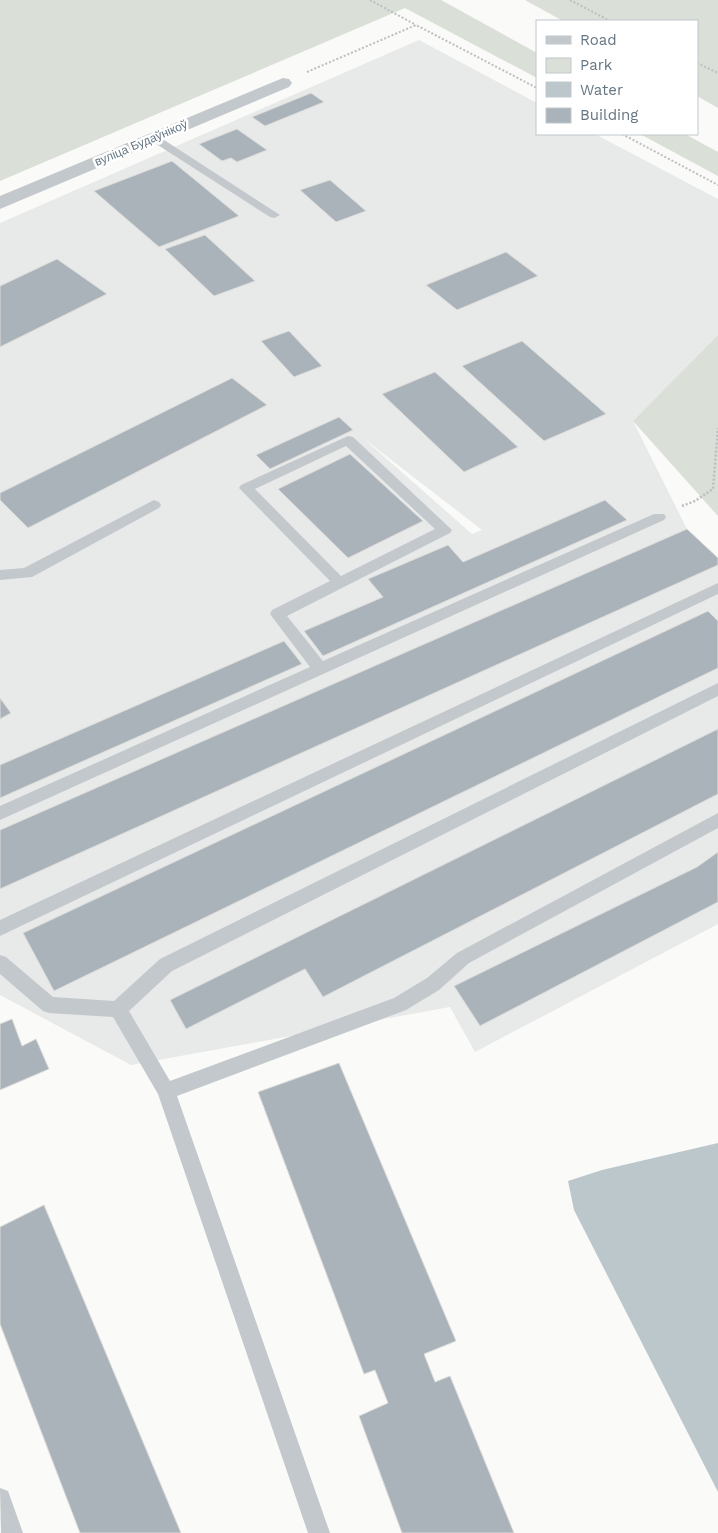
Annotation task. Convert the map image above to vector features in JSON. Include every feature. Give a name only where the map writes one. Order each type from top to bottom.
[{"type":"street","name":"вуліца Будаўнікоў","points":[[0,203],[283,83]]},
{"type":"lane","points":[[154,138],[274,215]]},
{"type":"lane","points":[[320,669],[276,614],[445,530],[348,440],[246,488],[339,582]]},
{"type":"lane","points":[[0,575],[27,573],[154,505]]},
{"type":"lane","points":[[0,812],[659,516]]},
{"type":"lane","points":[[0,928],[718,588]]},
{"type":"lane","points":[[0,963],[49,1005],[118,1009],[166,965],[718,689]]},
{"type":"lane","points":[[166,1091],[400,1004],[433,984],[463,958],[718,820]]},
{"type":"lane","points":[[118,1009],[166,1091],[318,1533]]},
{"type":"lane","points":[[0,1499],[12,1533]]},
{"type":"path","points":[[370,0],[536,87]]},
{"type":"path","points":[[570,0],[608,20]]},
{"type":"path","points":[[283,83],[416,25]]},
{"type":"path","points":[[698,63],[718,73]]},
{"type":"path","points":[[624,135],[718,185]]},
{"type":"path","points":[[659,516],[695,501],[713,488],[716,477],[716,438],[718,428]]},
{"type":"shaded area","points":[[419,40],[536,102],[536,135],[597,135],[718,199],[718,335],[633,421],[687,529],[718,558],[718,924],[475,1052],[450,1007],[131,1065],[0,995],[0,223]],"holes":[[[363,438],[482,530],[472,534]]]},
{"type":"green space","points":[[0,0],[441,0],[536,52],[536,77],[405,8],[0,181]]},
{"type":"green space","points":[[525,0],[718,0],[718,108],[698,97],[698,20],[561,20]]},
{"type":"green space","points":[[642,135],[687,135],[718,152],[718,176]]},
{"type":"green space","points":[[718,335],[718,516],[633,421]]},
{"type":"water","points":[[718,1143],[718,1492],[574,1210],[568,1181],[602,1170]]},
{"type":"building","points":[[311,93],[324,102],[265,126],[252,117]]},
{"type":"building","points":[[237,129],[267,150],[237,162],[231,158],[222,161],[199,144]]},
{"type":"building","points":[[172,161],[239,216],[159,247],[94,191]]},
{"type":"building","points":[[330,180],[366,211],[336,222],[300,190]]},
{"type":"building","points":[[205,235],[255,281],[214,296],[165,249]]},
{"type":"building","points":[[506,252],[538,276],[457,310],[426,285]]},
{"type":"building","points":[[57,259],[107,294],[0,347],[0,286]]},
{"type":"building","points":[[289,331],[322,366],[294,377],[261,341]]},
{"type":"building","points":[[522,341],[606,414],[544,441],[462,366]]},
{"type":"building","points":[[435,372],[518,447],[464,472],[382,394]]},
{"type":"building","points":[[232,378],[267,405],[28,528],[0,500],[0,493]]},
{"type":"building","points":[[339,417],[353,430],[270,469],[256,455]]},
{"type":"building","points":[[350,454],[423,521],[348,558],[278,489]]},
{"type":"building","points":[[605,500],[627,520],[323,656],[304,631],[383,597],[368,579],[448,545],[463,562]]},
{"type":"building","points":[[687,529],[718,558],[718,565],[0,889],[0,830]]},
{"type":"building","points":[[708,611],[718,621],[718,668],[54,991],[23,933]]},
{"type":"building","points":[[284,641],[302,664],[0,798],[0,765]]},
{"type":"building","points":[[0,698],[11,713],[0,719]]},
{"type":"building","points":[[718,729],[718,794],[323,997],[305,969],[186,1029],[170,1000]]},
{"type":"building","points":[[718,852],[718,902],[480,1026],[454,986],[697,867]]},
{"type":"building","points":[[12,1019],[22,1046],[36,1039],[49,1069],[0,1090],[0,1024]]},
{"type":"building","points":[[339,1063],[456,1341],[424,1354],[435,1382],[450,1376],[514,1533],[402,1533],[359,1416],[388,1403],[375,1370],[364,1374],[258,1092]]},
{"type":"building","points":[[44,1205],[181,1533],[80,1533],[0,1324],[0,1227]]}]
